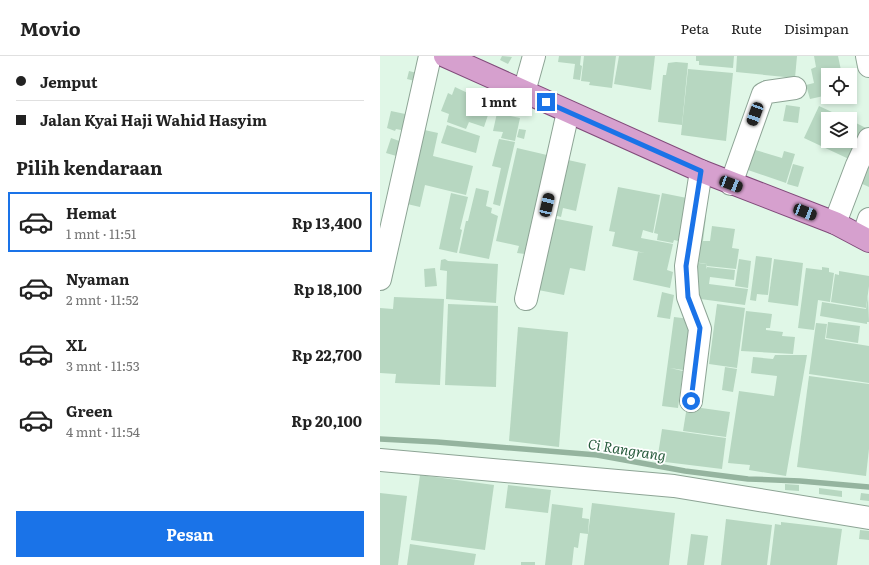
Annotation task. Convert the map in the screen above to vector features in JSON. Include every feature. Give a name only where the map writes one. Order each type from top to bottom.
[{"type":"main road","points":[[446,56],[475,62],[524,92],[731,184],[835,223],[867,232]]},
{"type":"street","points":[[380,279],[430,56]]},
{"type":"street","points":[[524,92],[534,56]]},
{"type":"street","points":[[867,56],[869,66]]},
{"type":"street","points":[[731,184],[763,94],[767,92],[795,88]]},
{"type":"street","points":[[526,299],[568,112]]},
{"type":"street","points":[[835,223],[857,165],[869,139]]},
{"type":"street","points":[[691,401],[700,328],[688,297],[686,266],[701,171]]},
{"type":"street","points":[[380,460],[674,486],[869,518]]},
{"type":"building","points":[[502,56],[512,57],[508,64],[500,60]]},
{"type":"building","points":[[559,56],[581,56],[580,65],[582,66],[580,80],[573,79],[575,64],[558,62]]},
{"type":"building","points":[[584,56],[616,56],[612,88],[589,85],[590,82],[581,81]]},
{"type":"building","points":[[619,56],[655,56],[651,90],[614,84]]},
{"type":"building","points":[[696,56],[734,56],[733,68],[699,65],[699,61],[696,61]]},
{"type":"building","points":[[737,56],[797,56],[795,78],[736,72]]},
{"type":"building","points":[[814,56],[838,56],[841,68],[821,68],[821,97],[810,99],[806,85],[814,83],[811,69],[816,67]]},
{"type":"building","points":[[668,63],[688,63],[682,125],[658,122],[663,75],[666,75]]},
{"type":"building","points":[[688,69],[733,73],[726,141],[681,135]]},
{"type":"building","points":[[409,71],[417,73],[415,81],[407,79]]},
{"type":"building","points":[[455,87],[491,104],[484,127],[469,122],[466,129],[447,122],[449,114],[441,111],[448,93],[452,95]]},
{"type":"building","points":[[786,105],[800,107],[798,123],[783,121]]},
{"type":"building","points":[[819,106],[832,112],[821,112],[821,146],[804,138]]},
{"type":"building","points":[[391,111],[410,115],[406,131],[396,129],[395,131],[387,128]]},
{"type":"building","points":[[497,113],[520,118],[515,141],[501,138],[503,132],[493,131]]},
{"type":"building","points":[[857,124],[866,128],[857,147]]},
{"type":"building","points":[[447,125],[480,136],[476,153],[441,143]]},
{"type":"building","points":[[420,129],[438,133],[433,156],[473,166],[466,195],[425,185],[420,207],[403,203]]},
{"type":"building","points":[[519,129],[526,130],[524,139],[517,137]]},
{"type":"building","points":[[391,138],[405,143],[400,157],[386,153]]},
{"type":"building","points":[[499,139],[515,142],[500,206],[493,204],[501,168],[492,166]]},
{"type":"building","points":[[517,148],[547,155],[525,254],[517,253],[519,246],[496,241]]},
{"type":"building","points":[[825,148],[857,148],[851,160]]},
{"type":"building","points":[[752,149],[782,158],[784,151],[795,154],[786,183],[745,169]]},
{"type":"building","points":[[559,158],[586,164],[576,211],[563,208],[561,217],[547,213]]},
{"type":"building","points":[[793,164],[804,167],[798,187],[787,184]]},
{"type":"building","points":[[869,165],[869,187],[858,182]]},
{"type":"building","points":[[618,187],[660,195],[653,233],[643,230],[641,238],[673,244],[667,270],[673,272],[670,288],[633,280],[638,252],[645,253],[612,246],[615,232],[609,231]]},
{"type":"building","points":[[476,188],[489,191],[486,206],[492,208],[491,213],[498,216],[489,259],[459,253],[466,221],[468,221]]},
{"type":"building","points":[[451,193],[468,197],[460,229],[462,230],[457,253],[439,249]]},
{"type":"building","points":[[662,193],[687,198],[678,241],[674,240],[673,243],[657,240],[658,234],[654,233]]},
{"type":"building","points":[[695,215],[706,217],[703,241],[710,241],[712,226],[735,229],[732,248],[739,249],[736,269],[707,266],[707,264],[688,261]]},
{"type":"building","points":[[547,217],[593,226],[585,271],[570,268],[564,295],[533,289]]},
{"type":"building","points":[[756,256],[772,258],[768,295],[757,294],[756,301],[750,300]]},
{"type":"building","points":[[445,259],[448,261],[498,264],[496,303],[446,299],[447,271],[440,270],[441,260]]},
{"type":"building","points":[[739,259],[751,261],[748,288],[735,286]]},
{"type":"building","points":[[774,259],[803,263],[798,306],[768,302]]},
{"type":"building","points":[[690,262],[707,264],[706,269],[707,267],[735,270],[734,280],[710,277],[709,284],[748,289],[745,305],[693,298]]},
{"type":"building","points":[[822,267],[829,268],[829,272],[834,273],[830,302],[818,300],[814,330],[798,328],[806,268],[822,270]]},
{"type":"building","points":[[435,268],[437,286],[425,287],[424,269]]},
{"type":"building","points":[[839,271],[869,276],[866,308],[831,302],[835,274],[839,275]]},
{"type":"building","points":[[662,292],[674,295],[670,319],[657,317]]},
{"type":"building","points":[[868,296],[869,322],[867,322],[867,324],[820,316],[822,302],[866,309]]},
{"type":"building","points":[[394,297],[444,299],[440,385],[395,383],[396,374],[380,373],[380,308],[393,309]]},
{"type":"building","points":[[448,304],[498,306],[496,387],[445,385]]},
{"type":"building","points":[[717,304],[745,308],[737,368],[709,364]]},
{"type":"building","points":[[746,311],[772,314],[770,328],[766,328],[766,330],[783,332],[782,336],[795,337],[793,354],[741,351]]},
{"type":"building","points":[[674,317],[690,319],[683,370],[670,368],[683,371],[678,408],[662,406]]},
{"type":"building","points":[[828,322],[860,326],[858,343],[826,338]]},
{"type":"building","points":[[816,323],[827,324],[825,339],[869,346],[869,383],[809,374]]},
{"type":"building","points":[[518,327],[568,332],[559,447],[509,441]]},
{"type":"building","points":[[775,355],[807,355],[786,476],[749,470],[750,465],[728,463],[739,391],[774,396],[777,376],[751,373],[753,357],[773,359]]},
{"type":"building","points":[[725,367],[737,369],[733,392],[722,390]]},
{"type":"building","points":[[809,376],[869,384],[869,449],[866,476],[797,467]]},
{"type":"building","points":[[687,406],[730,412],[726,437],[683,431]]},
{"type":"building","points":[[662,429],[726,438],[722,469],[657,461]]},
{"type":"building","points":[[420,475],[494,485],[485,550],[411,540]]},
{"type":"building","points":[[785,484],[799,485],[799,491],[785,490]]},
{"type":"building","points":[[508,485],[551,490],[548,513],[505,508]]},
{"type":"building","points":[[819,488],[842,491],[842,497],[819,494]]},
{"type":"building","points":[[380,493],[407,496],[398,565],[380,565]]},
{"type":"building","points":[[861,493],[869,494],[869,501],[860,500]]},
{"type":"building","points":[[592,503],[675,513],[669,565],[584,565]]},
{"type":"building","points":[[552,504],[583,508],[582,518],[589,519],[588,534],[580,533],[578,548],[574,547],[572,565],[545,565]]},
{"type":"building","points":[[726,519],[772,525],[767,565],[721,565]]},
{"type":"building","points":[[781,522],[842,529],[837,565],[770,565],[775,524],[781,525]]},
{"type":"building","points":[[860,530],[869,531],[869,540],[859,539]]},
{"type":"building","points":[[691,534],[708,536],[704,565],[687,565]]},
{"type":"building","points":[[410,544],[476,554],[474,565],[407,565]]},
{"type":"building","points":[[521,562],[535,562],[535,565],[521,565]]},
{"type":"waterway","name":"Ci Rangrang","points":[[380,439],[597,455],[685,471],[748,479],[800,481],[869,487]]},
{"type":"route","points":[[546,102],[701,171],[686,266],[688,297],[700,328],[691,401]]}]
